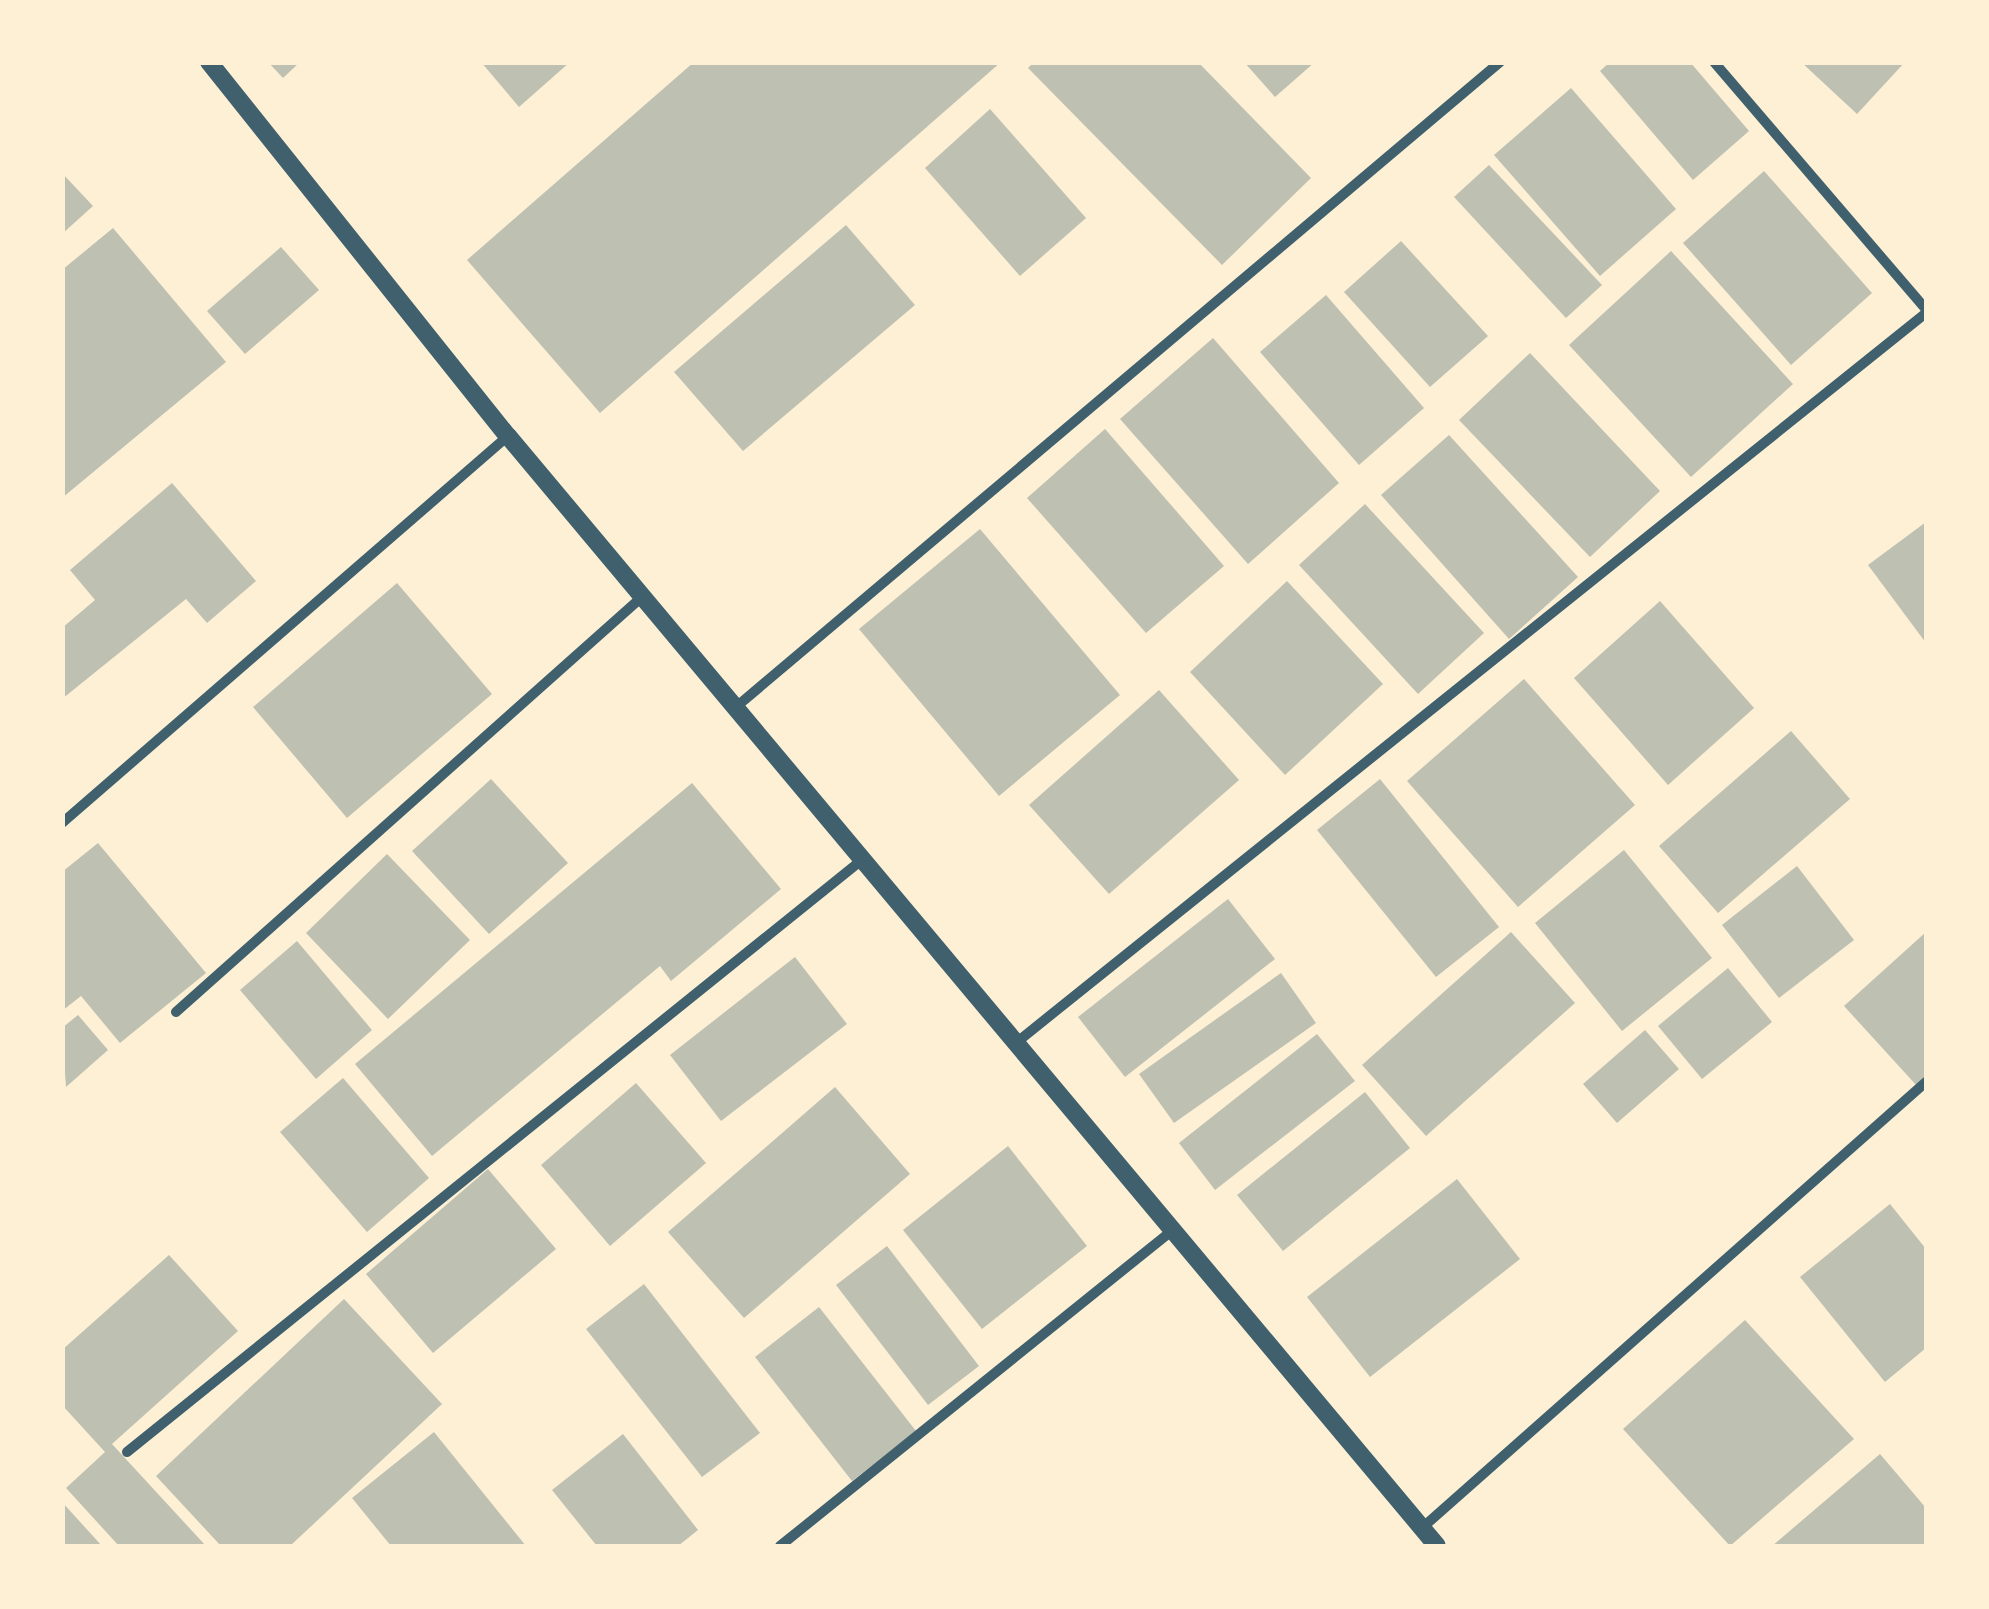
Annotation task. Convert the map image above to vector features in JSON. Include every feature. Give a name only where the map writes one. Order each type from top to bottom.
[{"type":"street","points":[[210,62],[508,436],[1437,1546]]},
{"type":"street","points":[[736,707],[1500,62]]},
{"type":"street","points":[[1017,1042],[1926,311],[1714,62]]},
{"type":"street","points":[[62,823],[508,436]]},
{"type":"street","points":[[176,1012],[643,596]]},
{"type":"street","points":[[127,1452],[863,859]]},
{"type":"street","points":[[1422,1528],[1926,1082]]},
{"type":"street","points":[[780,1546],[1174,1228]]},
{"type":"building","points":[[268,62],[300,62],[283,78]]},
{"type":"building","points":[[481,62],[570,62],[519,107]]},
{"type":"building","points":[[694,62],[1001,62],[600,413],[467,260]]},
{"type":"building","points":[[1034,62],[1198,62],[1311,178],[1222,265],[1028,68]]},
{"type":"building","points":[[1244,62],[1315,62],[1275,97]]},
{"type":"building","points":[[1610,62],[1690,62],[1749,131],[1693,180],[1600,71]]},
{"type":"building","points":[[1801,62],[1905,62],[1857,114]]},
{"type":"building","points":[[1571,88],[1676,209],[1600,276],[1494,155]]},
{"type":"building","points":[[990,109],[1086,218],[1020,276],[925,168]]},
{"type":"building","points":[[1489,165],[1602,285],[1566,318],[1454,197]]},
{"type":"building","points":[[1764,171],[1872,293],[1791,365],[1683,243]]},
{"type":"building","points":[[62,173],[93,206],[62,234]]},
{"type":"building","points":[[846,225],[915,305],[743,451],[674,372]]},
{"type":"building","points":[[113,228],[226,362],[62,498],[62,270]]},
{"type":"building","points":[[1401,241],[1488,336],[1430,387],[1344,292]]},
{"type":"building","points":[[281,247],[319,290],[245,354],[207,311]]},
{"type":"building","points":[[1671,251],[1793,384],[1691,477],[1569,345]]},
{"type":"building","points":[[1326,295],[1424,408],[1359,465],[1260,352]]},
{"type":"building","points":[[1213,338],[1339,483],[1248,564],[1120,419]]},
{"type":"building","points":[[1530,353],[1660,491],[1590,557],[1459,420]]},
{"type":"building","points":[[1105,429],[1224,566],[1146,633],[1027,498]]},
{"type":"building","points":[[1449,435],[1578,577],[1509,639],[1381,495]]},
{"type":"building","points":[[172,483],[256,581],[207,623],[186,599],[62,699],[62,628],[95,600],[70,570]]},
{"type":"building","points":[[1365,504],[1484,633],[1418,694],[1299,565]]},
{"type":"building","points":[[1926,522],[1926,643],[1868,565]]},
{"type":"building","points":[[980,529],[1120,695],[999,796],[859,629]]},
{"type":"building","points":[[1287,581],[1383,684],[1285,775],[1190,672]]},
{"type":"building","points":[[397,583],[492,694],[347,818],[253,707]]},
{"type":"building","points":[[1660,601],[1754,708],[1668,785],[1574,678]]},
{"type":"building","points":[[1524,679],[1635,805],[1518,907],[1407,781]]},
{"type":"building","points":[[1159,690],[1239,780],[1109,894],[1029,805]]},
{"type":"building","points":[[1791,731],[1850,799],[1718,913],[1659,846]]},
{"type":"building","points":[[491,779],[568,863],[489,934],[412,851]]},
{"type":"building","points":[[1380,779],[1499,927],[1436,977],[1317,830]]},
{"type":"building","points":[[692,783],[781,889],[671,981],[660,966],[432,1156],[355,1064]]},
{"type":"building","points":[[98,843],[206,973],[120,1043],[81,996],[62,1011],[62,872]]},
{"type":"building","points":[[1624,850],[1712,958],[1622,1031],[1535,923]]},
{"type":"building","points":[[387,854],[470,940],[388,1019],[306,933]]},
{"type":"building","points":[[1797,866],[1854,940],[1779,998],[1722,925]]},
{"type":"building","points":[[1228,899],[1275,959],[1125,1077],[1078,1017]]},
{"type":"building","points":[[1511,932],[1575,1003],[1426,1136],[1362,1065]]},
{"type":"building","points":[[1926,932],[1926,1077],[1917,1086],[1844,1006]]},
{"type":"building","points":[[297,941],[372,1030],[316,1079],[240,990]]},
{"type":"building","points":[[795,957],[847,1024],[721,1121],[670,1055]]},
{"type":"building","points":[[1728,968],[1772,1022],[1702,1079],[1658,1026]]},
{"type":"building","points":[[1281,973],[1316,1023],[1174,1123],[1139,1074]]},
{"type":"building","points":[[78,1015],[108,1050],[66,1087],[62,1028]]},
{"type":"building","points":[[1645,1030],[1679,1069],[1617,1123],[1583,1084]]},
{"type":"building","points":[[1317,1034],[1355,1081],[1215,1190],[1179,1143]]},
{"type":"building","points":[[343,1078],[429,1178],[367,1232],[280,1132]]},
{"type":"building","points":[[636,1083],[706,1163],[610,1246],[541,1165]]},
{"type":"building","points":[[835,1087],[910,1174],[744,1318],[668,1232]]},
{"type":"building","points":[[1365,1092],[1410,1148],[1283,1251],[1237,1195]]},
{"type":"building","points":[[1008,1146],[1087,1246],[982,1329],[903,1230]]},
{"type":"building","points":[[488,1169],[556,1249],[433,1353],[366,1274]]},
{"type":"building","points":[[1457,1179],[1520,1259],[1370,1377],[1307,1297]]},
{"type":"building","points":[[1890,1204],[1926,1249],[1926,1348],[1885,1382],[1800,1277]]},
{"type":"building","points":[[887,1246],[979,1366],[928,1405],[836,1285]]},
{"type":"building","points":[[169,1255],[238,1331],[112,1444],[206,1546],[119,1546],[66,1488],[105,1452],[62,1405],[62,1350]]},
{"type":"building","points":[[644,1284],[760,1433],[702,1477],[586,1329]]},
{"type":"building","points":[[344,1299],[442,1404],[290,1546],[221,1546],[156,1476]]},
{"type":"building","points":[[819,1307],[916,1431],[852,1481],[755,1357]]},
{"type":"building","points":[[1745,1320],[1854,1439],[1730,1546],[1623,1429]]},
{"type":"building","points":[[434,1432],[526,1546],[391,1546],[352,1498]]},
{"type":"building","points":[[623,1434],[698,1530],[678,1546],[597,1546],[552,1490]]},
{"type":"building","points":[[1880,1454],[1926,1508],[1926,1546],[1772,1546]]},
{"type":"building","points":[[62,1502],[102,1546],[62,1546]]}]
